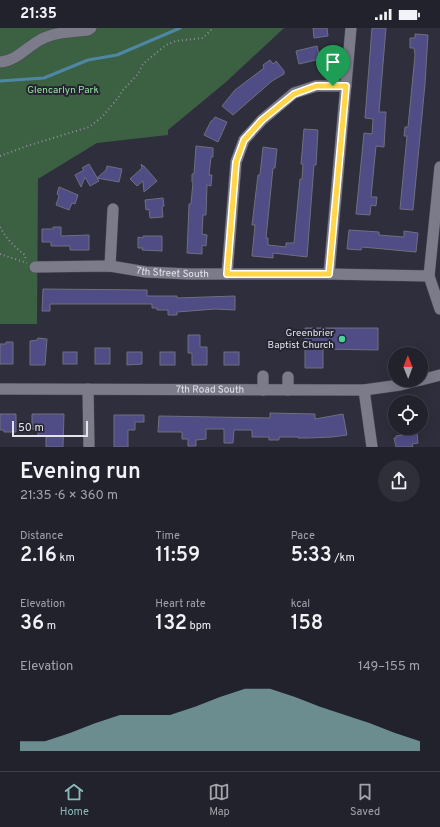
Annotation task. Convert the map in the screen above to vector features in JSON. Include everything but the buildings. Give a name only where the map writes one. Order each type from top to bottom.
[{"type":"street","points":[[0,62],[18,55],[50,35],[88,30],[91,28]]},
{"type":"street","points":[[329,274],[351,28]]},
{"type":"street","points":[[227,274],[236,162],[244,140],[262,120],[294,94],[316,86],[346,86]]},
{"type":"street","points":[[440,167],[438,222],[429,276],[440,309]]},
{"type":"street","points":[[110,266],[113,210]]},
{"type":"street","name":"7th Street South","points":[[30,264],[110,266],[146,272],[188,274],[429,276]]},
{"type":"street","name":"7th Road South","points":[[428,378],[440,375]]},
{"type":"street","points":[[263,376],[263,390]]},
{"type":"street","points":[[288,377],[288,390]]},
{"type":"street","name":"7th Road South","points":[[0,389],[364,390],[388,387]]},
{"type":"street","points":[[88,389],[89,447]]},
{"type":"street","points":[[364,390],[372,447]]},
{"type":"path","points":[[0,156],[32,144],[89,127],[102,117],[138,74],[143,64],[166,45],[176,41],[203,38],[213,28]]},
{"type":"path","points":[[0,227],[7,239],[15,248],[25,255],[30,264]]},
{"type":"path","points":[[0,254],[30,264]]},
{"type":"green space","name":"Glencarlyn Park","points":[[0,28],[284,28],[226,82],[168,130],[168,135],[97,143],[38,179],[37,324],[0,324]]},
{"type":"waterway","points":[[0,81],[44,78],[88,60],[117,55],[180,28]]},
{"type":"place","name":"Greenbrier Baptist Church","points":[[342,339]]},
{"type":"route","points":[[316,86],[333,86],[346,86],[329,274],[227,274],[236,162],[244,140],[262,120],[294,94],[316,86]]}]
